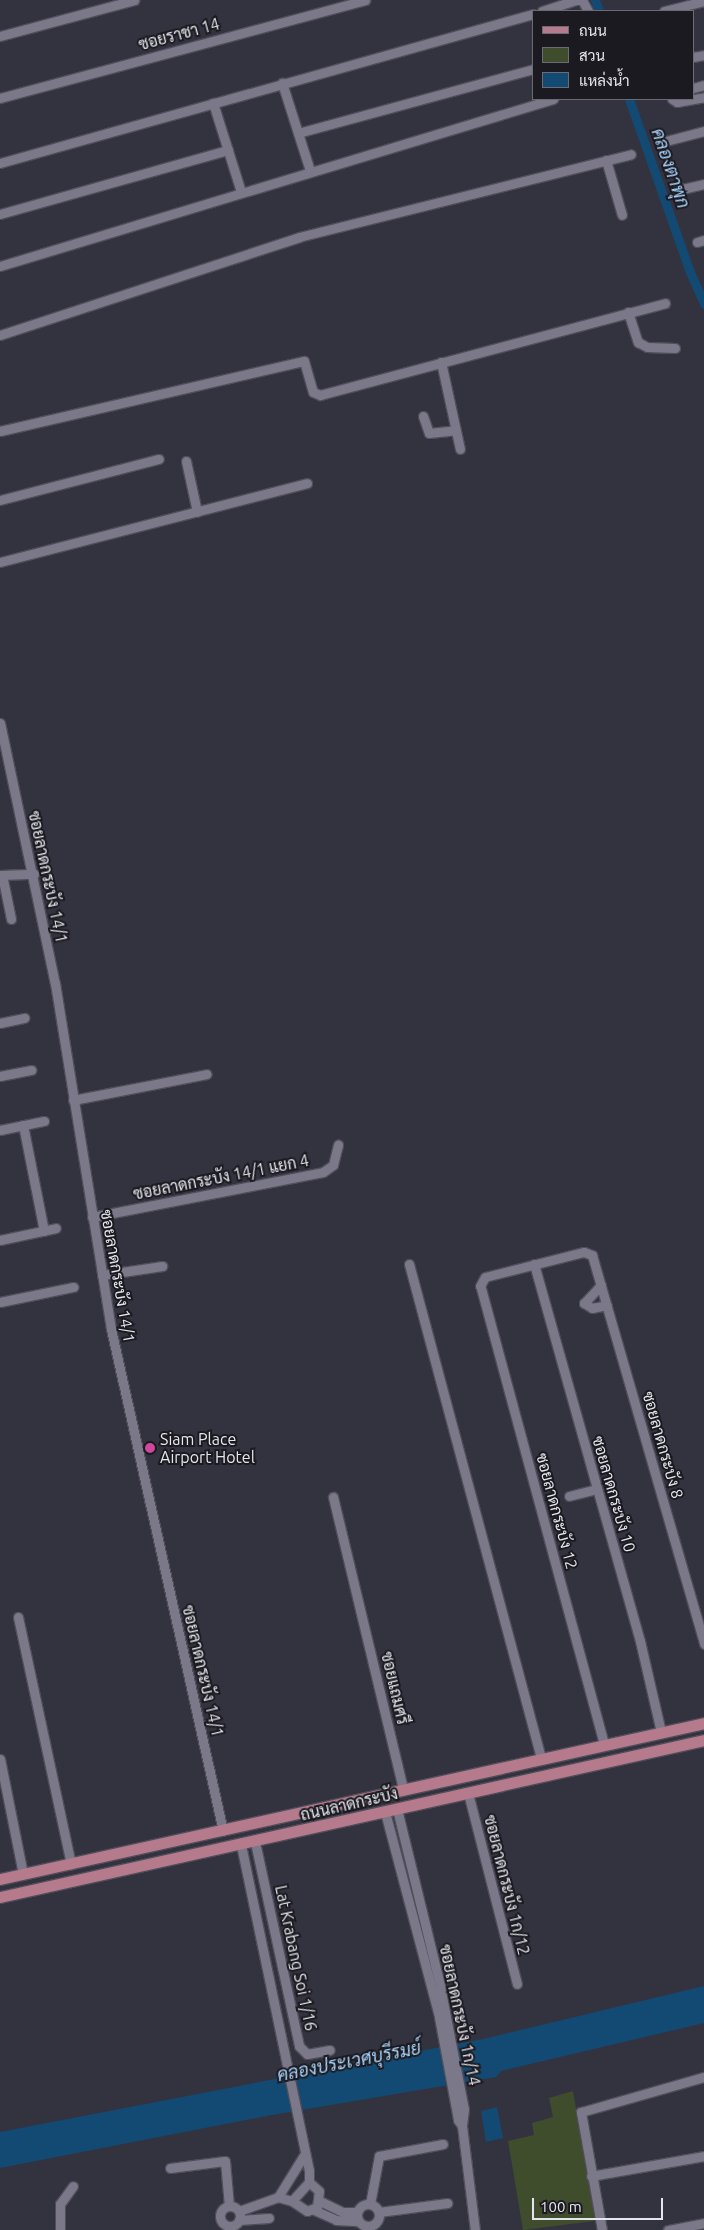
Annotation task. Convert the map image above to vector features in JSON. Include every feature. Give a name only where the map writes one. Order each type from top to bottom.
[{"type":"main road","name":"ถนนลาดกระบัง","points":[[0,1879],[704,1722]]},
{"type":"main road","name":"ถนนลาดกระบัง","points":[[0,1896],[255,1842],[704,1740]]},
{"type":"main road","points":[[391,1810],[392,1792]]},
{"type":"street","points":[[0,36],[134,0]]},
{"type":"street","name":"ซอยราชา 14","points":[[0,98],[366,0]]},
{"type":"street","points":[[545,10],[576,0],[582,0],[587,10]]},
{"type":"street","points":[[668,10],[704,1]]},
{"type":"street","points":[[0,162],[532,14]]},
{"type":"street","points":[[298,133],[532,69]]},
{"type":"street","points":[[282,83],[310,171]]},
{"type":"street","points":[[0,266],[550,100]]},
{"type":"street","points":[[674,100],[677,102],[688,100]]},
{"type":"street","points":[[213,103],[241,192]]},
{"type":"street","points":[[662,142],[704,131]]},
{"type":"street","points":[[0,214],[228,150]]},
{"type":"street","points":[[0,334],[299,237],[631,154]]},
{"type":"street","points":[[606,160],[622,215]]},
{"type":"street","points":[[678,190],[704,184]]},
{"type":"street","points":[[0,431],[304,361],[316,395],[665,303]]},
{"type":"street","points":[[628,312],[638,342],[647,347],[675,348]]},
{"type":"street","points":[[441,362],[460,449]]},
{"type":"street","points":[[423,416],[429,433],[456,430]]},
{"type":"street","points":[[0,500],[158,459]]},
{"type":"street","points":[[186,461],[197,512]]},
{"type":"street","points":[[0,562],[307,484]]},
{"type":"street","name":"ซอยลาดกระบัง 14/1","points":[[0,723],[34,874],[102,1275],[223,1830]]},
{"type":"street","points":[[11,919],[1,875],[34,874]]},
{"type":"street","points":[[0,1023],[24,1018]]},
{"type":"street","points":[[0,1076],[30,1070]]},
{"type":"street","points":[[73,1100],[207,1074]]},
{"type":"street","points":[[0,1130],[44,1121]]},
{"type":"street","points":[[23,1125],[44,1231]]},
{"type":"street","name":"ซอยลาดกระบัง 14/1 แยก 4","points":[[92,1217],[322,1172],[332,1165],[338,1146]]},
{"type":"street","points":[[0,1240],[56,1228]]},
{"type":"street","name":"ซอยลาดกระบัง 8","points":[[534,1264],[584,1252],[592,1255],[704,1644]]},
{"type":"street","points":[[409,1264],[541,1758]]},
{"type":"street","name":"ซอยลาดกระบัง 12","points":[[534,1264],[485,1277],[480,1286],[604,1744]]},
{"type":"street","name":"ซอยลาดกระบัง 10","points":[[534,1264],[640,1641],[661,1732]]},
{"type":"street","points":[[102,1275],[162,1266]]},
{"type":"street","points":[[601,1285],[584,1304],[588,1308],[607,1305]]},
{"type":"street","points":[[0,1302],[73,1287]]},
{"type":"street","points":[[569,1496],[597,1489]]},
{"type":"street","name":"ซอยแถมศรี","points":[[333,1497],[358,1593],[392,1792]]},
{"type":"street","points":[[18,1617],[71,1864]]},
{"type":"street","points":[[0,1760],[23,1874]]},
{"type":"street","name":"ซอยลาดกระบัง 1ก/12","points":[[468,1793],[518,1984]]},
{"type":"street","points":[[391,1810],[409,1904],[436,1987]]},
{"type":"street","name":"ซอยลาดกระบัง 1ก/14","points":[[391,1810],[420,1902],[460,2110],[475,2230]]},
{"type":"street","name":"Lat Krabang Soi 1/16","points":[[255,1842],[299,2046],[307,2054],[330,2050]]},
{"type":"street","points":[[241,1845],[304,2140],[304,2155],[309,2182],[319,2191],[320,2202],[314,2210]]},
{"type":"street","points":[[409,1904],[420,1902]]},
{"type":"street","points":[[602,2230],[581,2112],[704,2077]]},
{"type":"street","points":[[370,2204],[379,2156],[443,2144]]},
{"type":"street","points":[[278,2197],[304,2155]]},
{"type":"street","points":[[591,2176],[704,2156]]},
{"type":"street","points":[[170,2168],[226,2161],[229,2206],[220,2216],[224,2223],[234,2225],[269,2218]]},
{"type":"street","points":[[292,2201],[309,2182]]},
{"type":"street","points":[[60,2230],[60,2204],[73,2186]]},
{"type":"street","points":[[229,2206],[239,2210],[278,2197],[292,2201],[303,2210],[314,2210],[336,2220],[357,2216]]},
{"type":"street","points":[[320,2202],[357,2216],[368,2228],[377,2222],[379,2212]]},
{"type":"street","points":[[370,2204],[379,2212],[447,2203]]},
{"type":"street","points":[[357,2216],[360,2206],[370,2204]]},
{"type":"street","points":[[234,2225],[239,2210]]},
{"type":"street","points":[[668,2230],[704,2223]]},
{"type":"green space","points":[[573,2091],[595,2221],[523,2230],[508,2141],[534,2135],[532,2123],[553,2117],[549,2098]]},
{"type":"water","points":[[704,1986],[704,2023],[501,2071],[496,2077],[272,2115],[0,2168],[0,2132],[483,2039]]},
{"type":"water","points":[[497,2107],[503,2138],[486,2142],[481,2111]]},
{"type":"waterway","name":"คลองตาพุก","points":[[595,0],[599,10]]},
{"type":"waterway","name":"คลองตาพุก","points":[[629,100],[690,272],[704,304]]},
{"type":"place","name":"Siam Place Airport Hotel","points":[[150,1448]]},
{"type":"water label","name":"คลองประเวศบุรีรมย์","points":[[349,2061]]}]
